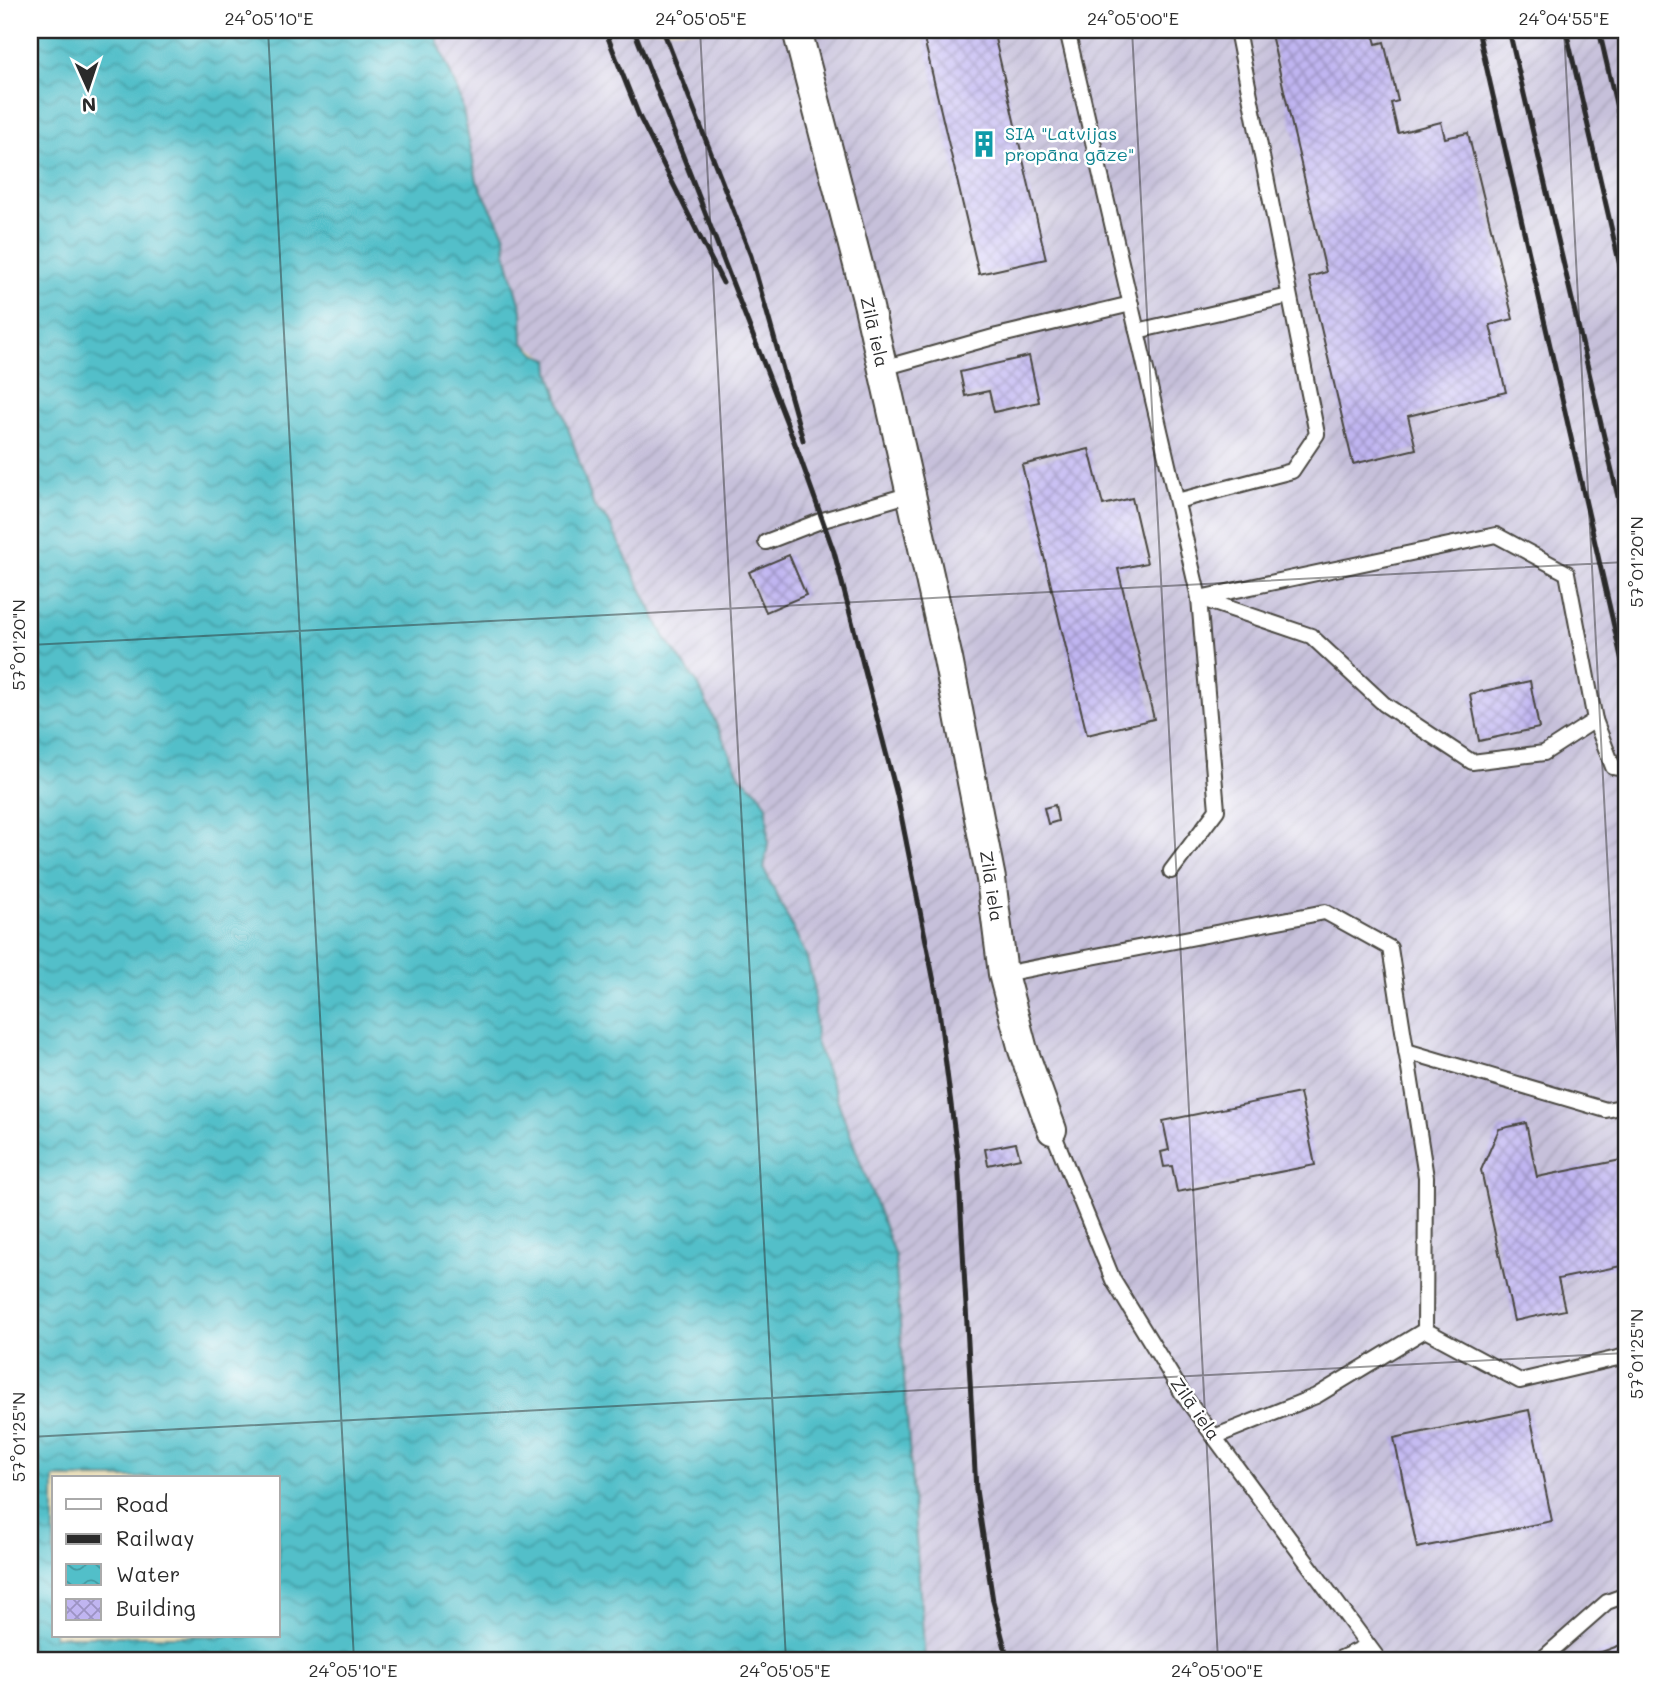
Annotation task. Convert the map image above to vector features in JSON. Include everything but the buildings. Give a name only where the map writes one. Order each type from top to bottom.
[{"type":"street","name":"Zilā iela","points":[[797,30],[883,368],[911,494],[991,879],[1003,974],[1023,1050],[1052,1130]]},
{"type":"lane","points":[[1067,30],[1199,598],[1217,810],[1171,871]]},
{"type":"lane","points":[[1177,501],[1292,471],[1317,434],[1237,30]]},
{"type":"lane","points":[[1138,331],[1289,296]]},
{"type":"lane","points":[[883,368],[996,336],[1131,304]]},
{"type":"lane","points":[[766,542],[823,520],[911,494]]},
{"type":"lane","points":[[1199,598],[1496,535],[1567,573],[1595,720],[1613,767],[1626,769]]},
{"type":"lane","points":[[1199,598],[1311,636],[1384,704],[1472,762],[1544,753],[1595,720]]},
{"type":"lane","points":[[1003,974],[1325,912],[1390,948],[1426,1178],[1424,1330]]},
{"type":"lane","points":[[1406,1051],[1606,1110],[1626,1106]]},
{"type":"lane","name":"Zilā iela","points":[[1052,1130],[1113,1280],[1184,1396],[1368,1653],[1379,1660]]},
{"type":"lane","points":[[1424,1330],[1520,1381],[1626,1356]]},
{"type":"lane","points":[[1214,1437],[1316,1396],[1424,1330]]},
{"type":"lane","points":[[1541,1660],[1607,1602],[1626,1595]]},
{"type":"lane","points":[[1336,1660],[1368,1653]]},
{"type":"shaded area","points":[[433,30],[1626,30],[1626,1660],[925,1660],[895,1256],[816,1042],[814,986],[806,955],[764,869],[768,844],[760,794],[740,776],[698,684],[664,636],[608,520],[594,507],[550,372],[549,359],[523,342],[522,310],[506,255],[505,236],[477,181],[461,100]]},
{"type":"water","points":[[30,30],[433,30],[461,100],[477,181],[505,236],[506,255],[522,310],[523,342],[536,354],[549,359],[550,372],[594,507],[608,520],[664,636],[698,684],[740,776],[760,794],[767,806],[768,844],[764,869],[806,955],[814,986],[816,1042],[895,1256],[925,1660],[30,1660]]},
{"type":"railway","points":[[605,30],[639,116],[723,283]]},
{"type":"railway","points":[[634,30],[797,449],[834,552],[897,795],[938,1002],[958,1159],[976,1490],[993,1601],[1008,1660]]},
{"type":"railway","points":[[663,30],[751,256],[803,440]]},
{"type":"railway","points":[[1478,30],[1626,679]]},
{"type":"railway","points":[[1509,30],[1626,531]]},
{"type":"railway","points":[[1566,30],[1626,292]]},
{"type":"railway","points":[[1599,30],[1626,147]]},
{"type":"place","name":"SIA \"Latvijas propāna gāze\"","points":[[984,144]]}]
